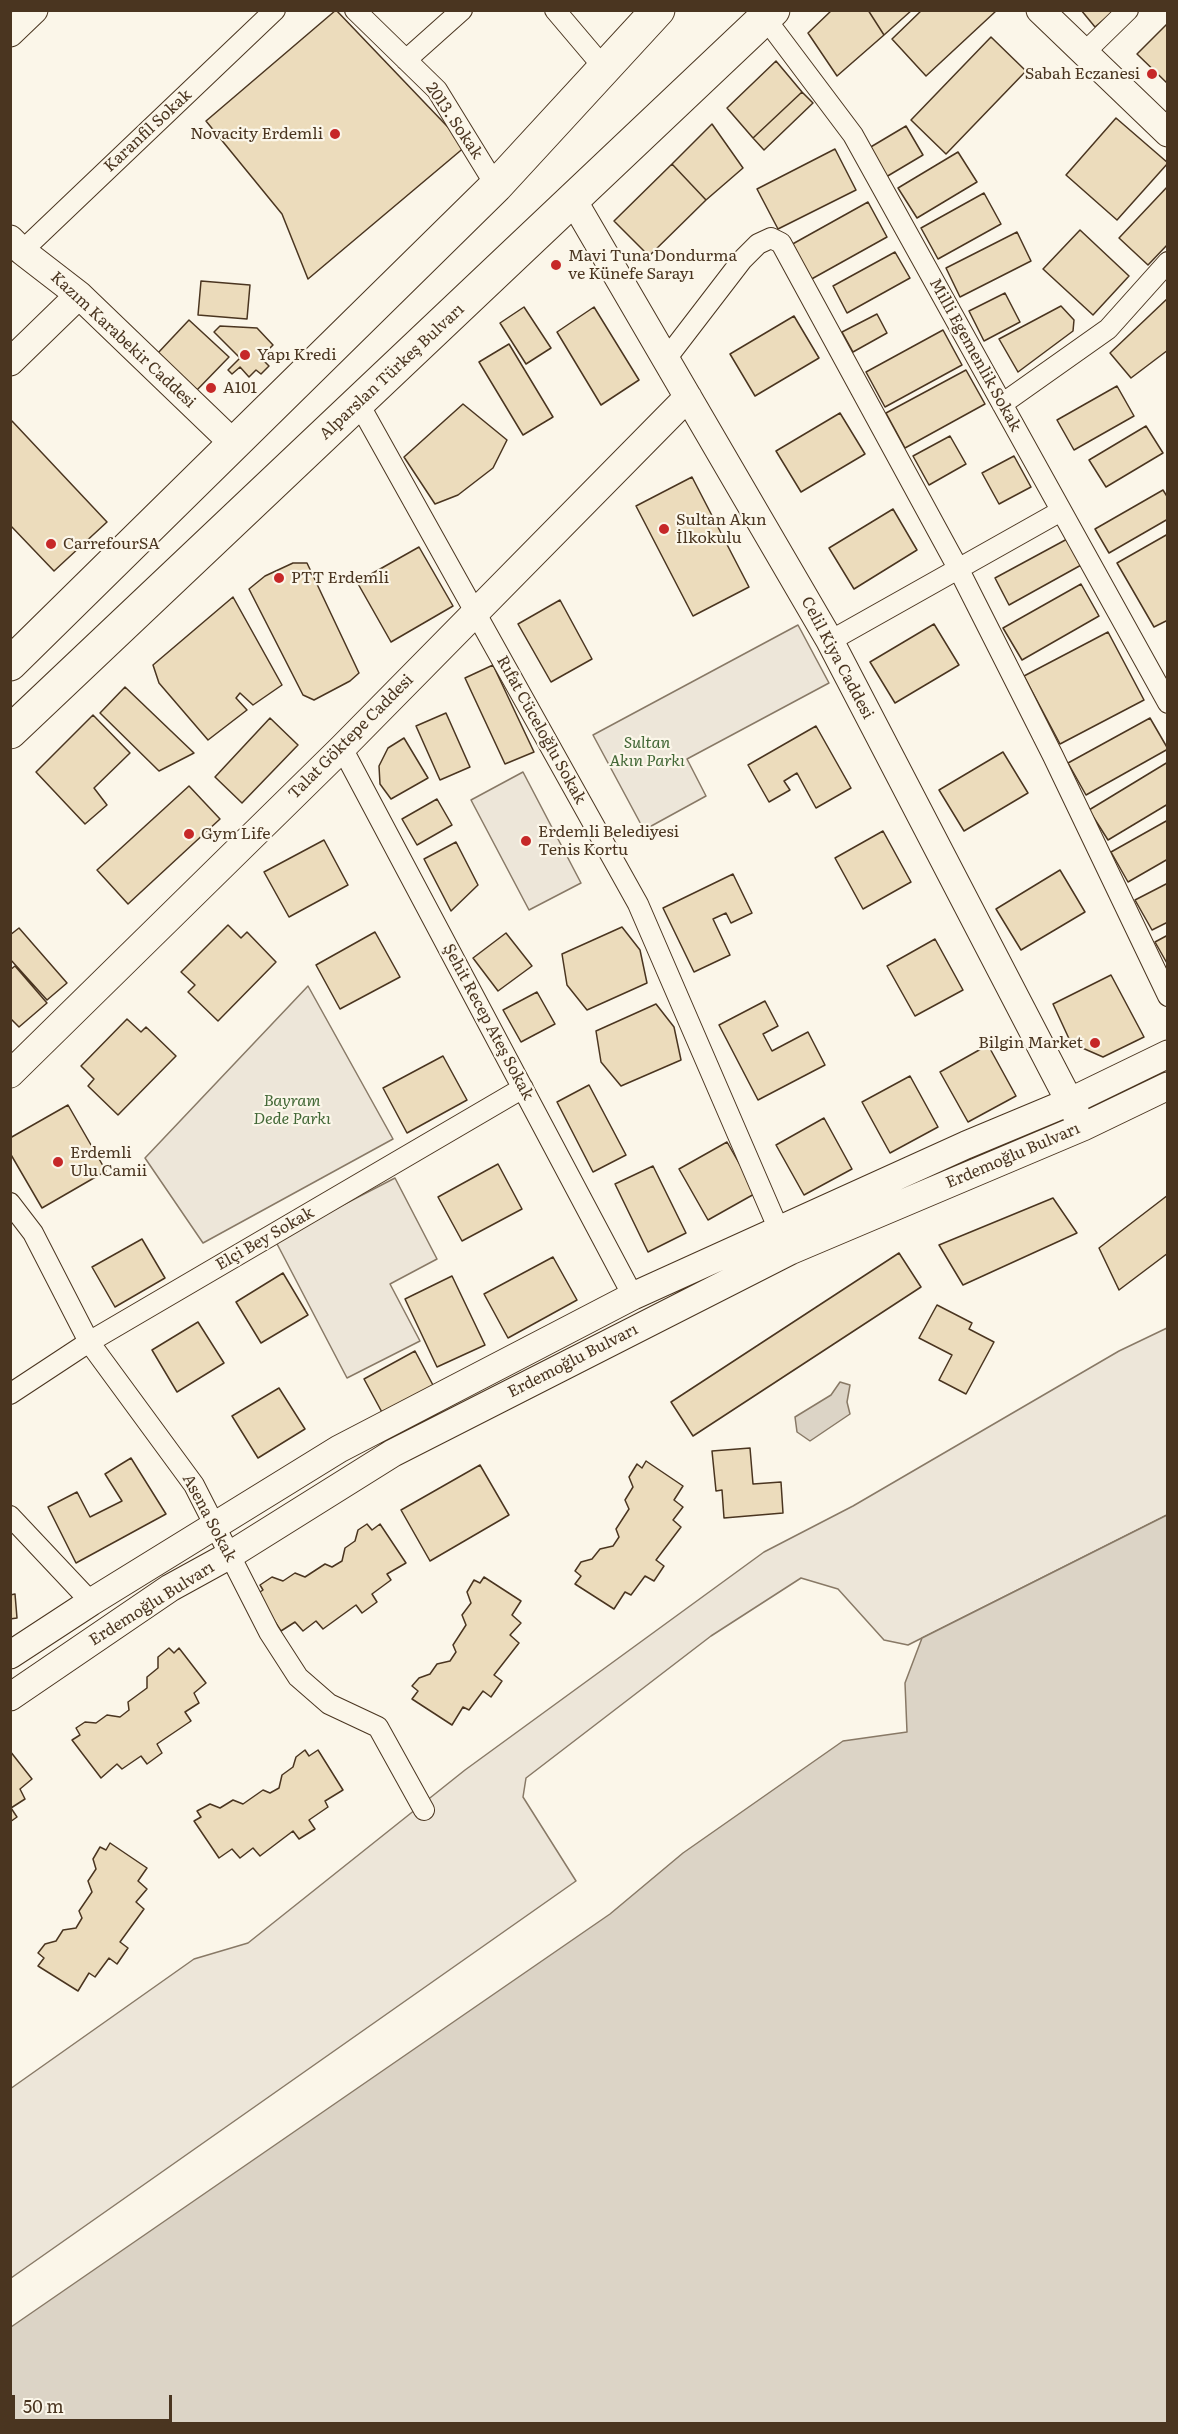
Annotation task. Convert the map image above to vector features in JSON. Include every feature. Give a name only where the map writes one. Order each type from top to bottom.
[{"type":"highway","points":[[10,664],[496,186],[658,10]]},
{"type":"highway","name":"Alparslan Türkeş Bulvarı","points":[[10,732],[769,14]]},
{"type":"street","points":[[10,33],[34,10]]},
{"type":"street","name":"Karanfil Sokak","points":[[15,246],[275,10]]},
{"type":"street","name":"2013. Sokak","points":[[355,10],[437,90],[496,186]]},
{"type":"street","points":[[406,60],[462,10]]},
{"type":"street","points":[[555,10],[605,69]]},
{"type":"street","points":[[1040,10],[1167,133]]},
{"type":"street","points":[[1084,52],[1128,10]]},
{"type":"street","name":"Milli Egemenlik Sokak","points":[[769,14],[853,135],[1167,703]]},
{"type":"street","name":"Celil Kiya Caddesi","points":[[573,200],[830,641],[1083,1127]]},
{"type":"street","points":[[666,359],[742,260],[758,244],[771,238],[781,243],[959,570],[1053,756],[1167,996]]},
{"type":"street","name":"Kazım Karabekir Caddesi","points":[[15,246],[79,295],[233,443]]},
{"type":"street","points":[[1002,404],[1108,329],[1167,262]]},
{"type":"street","points":[[10,362],[79,295]]},
{"type":"street","name":"Talat Göktepe Caddesi","points":[[10,1074],[342,748],[688,397]]},
{"type":"street","name":"Rıfat Cüceloğlu Sokak","points":[[358,404],[638,904],[779,1230]]},
{"type":"street","points":[[830,641],[1061,511]]},
{"type":"street","name":"Şehit Recep Ateş Sokak","points":[[342,748],[633,1296]]},
{"type":"street","name":"Erdemoğlu Bulvarı","points":[[10,1655],[91,1602],[339,1449],[633,1296],[1069,1102],[1167,1054]]},
{"type":"street","name":"Erdemoğlu Bulvarı","points":[[10,1697],[170,1588],[230,1555],[393,1453],[790,1251],[1083,1127],[1167,1086]]},
{"type":"street","name":"Elçi Bey Sokak","points":[[10,1394],[89,1342],[523,1088]]},
{"type":"street","name":"Asena Sokak","points":[[10,1203],[33,1233],[89,1342],[195,1485],[269,1632],[298,1677],[328,1704],[378,1727],[424,1810]]},
{"type":"street","points":[[10,1516],[91,1602]]},
{"type":"green space","name":"Sultan Akın Parkı","points":[[798,625],[829,683],[687,759],[706,796],[644,830],[593,735]]},
{"type":"green space","name":"Erdemli Belediyesi Tenis Kortu","points":[[523,772],[581,883],[529,910],[471,800]]},
{"type":"green space","name":"Bayram Dede Parkı","points":[[308,986],[393,1139],[203,1243],[145,1158]]},
{"type":"green space","points":[[395,1178],[437,1259],[390,1284],[420,1341],[347,1378],[275,1240]]},
{"type":"green space","points":[[1167,1328],[1167,1515],[908,1645],[884,1640],[838,1589],[801,1578],[711,1636],[526,1778],[523,1797],[576,1881],[11,2278],[10,2089],[194,1959],[248,1943],[465,1770],[764,1552],[853,1506],[1119,1351]]},
{"type":"shaded area","points":[[840,1382],[850,1385],[847,1402],[850,1414],[810,1441],[797,1432],[795,1417],[831,1395]]},
{"type":"shaded area","points":[[1167,1515],[1167,2423],[11,2423],[11,2327],[610,1914],[683,1853],[843,1741],[907,1732],[905,1683],[922,1638]]},
{"type":"building","name":"Novacity Erdemli","points":[[336,10],[466,146],[308,279],[282,214],[206,121]]},
{"type":"building","points":[[832,10],[868,10],[884,35],[837,76],[808,33]]},
{"type":"building","points":[[868,10],[912,10],[884,35]]},
{"type":"building","points":[[922,10],[996,11],[926,76],[892,39]]},
{"type":"building","points":[[1081,10],[1115,10],[1095,27]]},
{"type":"building","points":[[1168,23],[1168,84],[1137,54]]},
{"type":"building","points":[[991,37],[1026,71],[946,154],[911,120]]},
{"type":"building","points":[[776,61],[802,92],[753,138],[727,108]]},
{"type":"building","points":[[802,92],[813,103],[764,150],[753,138]]},
{"type":"building","points":[[1116,118],[1168,163],[1117,220],[1066,175]]},
{"type":"building","points":[[712,124],[743,168],[706,200],[672,164]]},
{"type":"building","points":[[906,126],[923,155],[886,177],[869,148]]},
{"type":"building","points":[[835,149],[856,190],[778,229],[757,189]]},
{"type":"building","points":[[958,152],[977,182],[917,218],[898,188]]},
{"type":"building","points":[[672,164],[706,200],[649,256],[614,221]]},
{"type":"building","points":[[1168,186],[1168,244],[1148,265],[1119,238]]},
{"type":"building","points":[[984,193],[1001,224],[938,259],[921,228]]},
{"type":"building","points":[[868,202],[887,237],[808,281],[789,246]]},
{"type":"building","points":[[1080,230],[1129,276],[1093,315],[1043,269]]},
{"type":"building","points":[[1017,232],[1031,261],[960,297],[946,268]]},
{"type":"building","points":[[895,252],[910,278],[847,313],[833,286]]},
{"type":"building","points":[[201,281],[250,285],[247,319],[198,315]]},
{"type":"building","points":[[1005,293],[1020,322],[984,341],[969,311]]},
{"type":"building","points":[[1168,298],[1168,350],[1131,378],[1110,353]]},
{"type":"building","points":[[1061,306],[1074,320],[1073,331],[1018,372],[999,339]]},
{"type":"building","points":[[524,307],[551,348],[526,364],[500,323]]},
{"type":"building","points":[[594,307],[639,380],[601,405],[557,332]]},
{"type":"building","points":[[877,314],[887,333],[853,352],[842,332]]},
{"type":"building","points":[[794,316],[819,358],[755,396],[730,354]]},
{"type":"building","points":[[189,320],[229,357],[196,391],[157,354]]},
{"type":"building","points":[[220,326],[257,328],[273,345],[267,351],[271,354],[264,361],[269,366],[261,374],[256,370],[249,377],[240,367],[232,374],[228,370],[240,358],[214,332]]},
{"type":"building","points":[[943,330],[962,365],[885,407],[866,372]]},
{"type":"building","points":[[509,344],[553,417],[523,435],[479,362]]},
{"type":"building","points":[[966,370],[985,404],[905,448],[886,413]]},
{"type":"building","points":[[1117,386],[1134,416],[1074,450],[1057,420]]},
{"type":"building","points":[[463,404],[507,440],[493,468],[458,495],[435,504],[404,457]]},
{"type":"building","points":[[840,413],[865,454],[801,492],[776,451]]},
{"type":"building","points":[[12,421],[107,522],[54,571],[10,525],[10,423]]},
{"type":"building","points":[[1146,426],[1163,453],[1106,487],[1089,460]]},
{"type":"building","points":[[950,436],[966,464],[929,485],[913,456]]},
{"type":"building","points":[[1014,456],[1031,487],[999,504],[982,473]]},
{"type":"building","points":[[692,477],[749,587],[693,616],[636,506]]},
{"type":"building","points":[[1163,490],[1168,498],[1168,519],[1109,553],[1095,529]]},
{"type":"building","points":[[893,509],[917,550],[854,589],[829,548]]},
{"type":"building","points":[[1168,534],[1168,620],[1154,627],[1117,563]]},
{"type":"building","points":[[1069,538],[1083,564],[1009,605],[995,578]]},
{"type":"building","points":[[419,547],[453,606],[391,642],[357,582]]},
{"type":"building","points":[[293,563],[307,563],[359,673],[350,681],[314,700],[303,695],[249,589],[265,576]]},
{"type":"building","points":[[1081,584],[1099,616],[1022,660],[1003,628]]},
{"type":"building","points":[[233,597],[282,685],[253,705],[240,693],[236,698],[247,710],[208,740],[159,683],[153,665]]},
{"type":"building","points":[[560,600],[592,659],[551,682],[518,624]]},
{"type":"building","points":[[934,624],[959,665],[895,703],[870,662]]},
{"type":"building","points":[[1108,632],[1144,700],[1060,744],[1024,676]]},
{"type":"building","points":[[493,665],[534,752],[505,764],[465,678]]},
{"type":"building","points":[[125,687],[194,753],[159,771],[100,713]]},
{"type":"building","points":[[446,713],[470,767],[440,780],[416,726]]},
{"type":"building","points":[[93,715],[130,753],[94,788],[107,805],[85,824],[36,772]]},
{"type":"building","points":[[270,718],[298,745],[242,803],[215,777]]},
{"type":"building","points":[[1150,718],[1168,749],[1086,795],[1068,763]]},
{"type":"building","points":[[816,726],[851,788],[816,808],[797,773],[784,781],[790,790],[769,802],[748,765]]},
{"type":"building","points":[[404,738],[428,778],[391,799],[380,784],[379,766],[388,748]]},
{"type":"building","points":[[1003,752],[1028,793],[964,831],[939,790]]},
{"type":"building","points":[[1168,762],[1168,804],[1108,840],[1089,810]]},
{"type":"building","points":[[189,786],[220,819],[128,904],[97,870]]},
{"type":"building","points":[[437,799],[452,825],[417,845],[402,819]]},
{"type":"building","points":[[1168,820],[1168,859],[1128,882],[1111,852]]},
{"type":"building","points":[[883,831],[911,882],[863,909],[835,858]]},
{"type":"building","points":[[324,840],[348,885],[289,917],[264,872]]},
{"type":"building","points":[[456,842],[478,885],[451,911],[424,859]]},
{"type":"building","points":[[1060,870],[1085,912],[1021,950],[996,909]]},
{"type":"building","points":[[733,874],[752,913],[731,923],[726,913],[713,919],[730,955],[694,972],[663,908]]},
{"type":"building","points":[[1168,883],[1168,922],[1152,930],[1135,900]]},
{"type":"building","points":[[228,925],[241,938],[247,932],[276,962],[218,1021],[188,992],[195,985],[181,972]]},
{"type":"building","points":[[622,927],[640,950],[647,983],[587,1010],[567,985],[562,954]]},
{"type":"building","points":[[19,928],[67,983],[47,1000],[10,959],[10,935]]},
{"type":"building","points":[[375,932],[400,977],[340,1009],[316,965]]},
{"type":"building","points":[[506,933],[532,966],[498,991],[473,958]]},
{"type":"building","points":[[1168,935],[1168,965],[1155,942]]},
{"type":"building","points":[[935,939],[963,990],[915,1016],[887,966]]},
{"type":"building","points":[[15,966],[47,1003],[19,1027],[10,1018],[10,970]]},
{"type":"building","points":[[1111,975],[1144,1037],[1103,1057],[1071,1043],[1053,1004]]},
{"type":"building","points":[[537,992],[555,1024],[521,1042],[503,1010]]},
{"type":"building","points":[[765,1001],[778,1026],[763,1034],[772,1051],[808,1032],[825,1065],[758,1100],[719,1025]]},
{"type":"building","points":[[656,1004],[674,1027],[681,1060],[621,1086],[601,1062],[596,1031]]},
{"type":"building","points":[[127,1019],[141,1032],[146,1027],[176,1056],[118,1115],[88,1086],[94,1079],[81,1066]]},
{"type":"building","points":[[988,1045],[1016,1096],[968,1122],[940,1072]]},
{"type":"building","points":[[443,1056],[467,1100],[407,1133],[383,1088]]},
{"type":"building","points":[[910,1076],[938,1127],[890,1153],[862,1102]]},
{"type":"building","points":[[589,1085],[626,1155],[593,1172],[557,1102]]},
{"type":"building","name":"Erdemli Ulu Camii","points":[[68,1105],[106,1171],[42,1208],[10,1153],[10,1138]]},
{"type":"building","points":[[824,1118],[852,1169],[804,1195],[776,1145]]},
{"type":"building","points":[[727,1142],[756,1193],[708,1220],[679,1169]]},
{"type":"building","points":[[498,1164],[522,1209],[462,1241],[438,1197]]},
{"type":"building","points":[[653,1166],[686,1233],[648,1252],[615,1184]]},
{"type":"building","points":[[1168,1195],[1168,1253],[1119,1290],[1099,1248]]},
{"type":"building","points":[[1053,1198],[1077,1233],[963,1285],[939,1245]]},
{"type":"building","points":[[142,1239],[165,1278],[115,1307],[92,1267]]},
{"type":"building","points":[[899,1253],[921,1287],[693,1436],[671,1402]]},
{"type":"building","points":[[553,1257],[577,1300],[508,1338],[484,1294]]},
{"type":"building","points":[[283,1273],[308,1315],[261,1343],[236,1302]]},
{"type":"building","points":[[452,1276],[485,1345],[437,1367],[405,1299]]},
{"type":"building","points":[[937,1305],[972,1323],[969,1329],[994,1342],[966,1394],[939,1380],[952,1355],[919,1338]]},
{"type":"building","points":[[198,1322],[224,1363],[177,1392],[152,1350]]},
{"type":"building","points":[[415,1351],[435,1389],[384,1416],[364,1379]]},
{"type":"building","points":[[279,1388],[305,1429],[258,1458],[232,1416]]},
{"type":"building","points":[[750,1448],[753,1484],[781,1482],[783,1513],[724,1518],[722,1490],[716,1491],[712,1451]]},
{"type":"building","points":[[131,1458],[166,1514],[76,1563],[48,1507],[77,1492],[90,1517],[122,1501],[105,1474]]},
{"type":"building","points":[[646,1461],[683,1486],[674,1500],[683,1507],[673,1520],[681,1527],[656,1560],[664,1566],[654,1581],[645,1576],[631,1595],[625,1592],[614,1609],[575,1584],[581,1576],[575,1571],[581,1562],[592,1559],[600,1549],[613,1546],[619,1537],[616,1529],[629,1509],[625,1500],[633,1487],[629,1477],[637,1464],[642,1468]]},
{"type":"building","points":[[480,1465],[509,1515],[430,1561],[401,1510]]},
{"type":"building","points":[[367,1524],[372,1530],[380,1524],[406,1563],[387,1574],[391,1580],[372,1594],[377,1602],[362,1613],[356,1605],[323,1629],[316,1621],[303,1631],[295,1622],[281,1631],[257,1594],[263,1590],[260,1585],[272,1577],[283,1581],[295,1573],[305,1577],[325,1564],[332,1567],[342,1561],[345,1548],[355,1541],[358,1530]]},
{"type":"building","points":[[484,1577],[521,1601],[512,1615],[521,1623],[510,1635],[519,1643],[494,1675],[502,1681],[491,1697],[483,1691],[469,1710],[463,1707],[452,1725],[412,1699],[418,1691],[412,1686],[419,1678],[430,1674],[437,1664],[450,1661],[456,1652],[453,1645],[466,1625],[462,1615],[471,1603],[467,1592],[474,1580],[480,1583]]},
{"type":"building","points":[[15,1594],[17,1618],[10,1619],[10,1595]]},
{"type":"building","points":[[169,1648],[174,1653],[179,1648],[206,1683],[194,1693],[199,1703],[185,1712],[191,1721],[157,1744],[162,1753],[147,1764],[141,1756],[122,1769],[117,1764],[101,1778],[72,1740],[80,1735],[76,1728],[85,1722],[96,1723],[107,1715],[120,1717],[129,1710],[128,1702],[147,1688],[147,1677],[158,1668],[158,1657]]},
{"type":"building","points":[[305,1750],[309,1756],[318,1750],[343,1790],[325,1801],[328,1807],[309,1820],[315,1829],[299,1839],[293,1831],[260,1856],[253,1848],[240,1858],[232,1849],[219,1858],[194,1821],[201,1817],[197,1811],[210,1804],[220,1808],[233,1800],[243,1804],[263,1790],[270,1793],[279,1788],[282,1775],[293,1767],[296,1757]]},
{"type":"building","points":[[10,1751],[32,1779],[20,1789],[25,1799],[11,1808],[17,1817],[10,1822]]},
{"type":"building","points":[[110,1843],[147,1868],[138,1881],[147,1889],[136,1902],[144,1909],[120,1942],[128,1948],[117,1964],[109,1958],[95,1977],[89,1973],[78,1991],[38,1966],[44,1958],[38,1953],[45,1944],[56,1941],[63,1930],[76,1928],[82,1918],[79,1911],[92,1892],[88,1881],[96,1869],[93,1859],[100,1847],[106,1850]]},
{"type":"place","name":"Sabah Eczanesi","points":[[1152,74]]},
{"type":"place","name":"Novacity Erdemli","points":[[335,134]]},
{"type":"place","name":"Mavi Tuna Dondurma ve Künefe Sarayı","points":[[556,265]]},
{"type":"place","name":"Yapı Kredi","points":[[245,355]]},
{"type":"place","name":"A101","points":[[211,388]]},
{"type":"place","name":"Sultan Akın İlkokulu","points":[[664,529]]},
{"type":"place","name":"CarrefourSA","points":[[51,544]]},
{"type":"place","name":"PTT Erdemli","points":[[279,578]]},
{"type":"place","name":"Gym Life","points":[[189,834]]},
{"type":"place","name":"Erdemli Belediyesi Tenis Kortu","points":[[526,841]]},
{"type":"place","name":"Bilgin Market","points":[[1095,1043]]},
{"type":"place","name":"Erdemli Ulu Camii","points":[[58,1162]]}]
